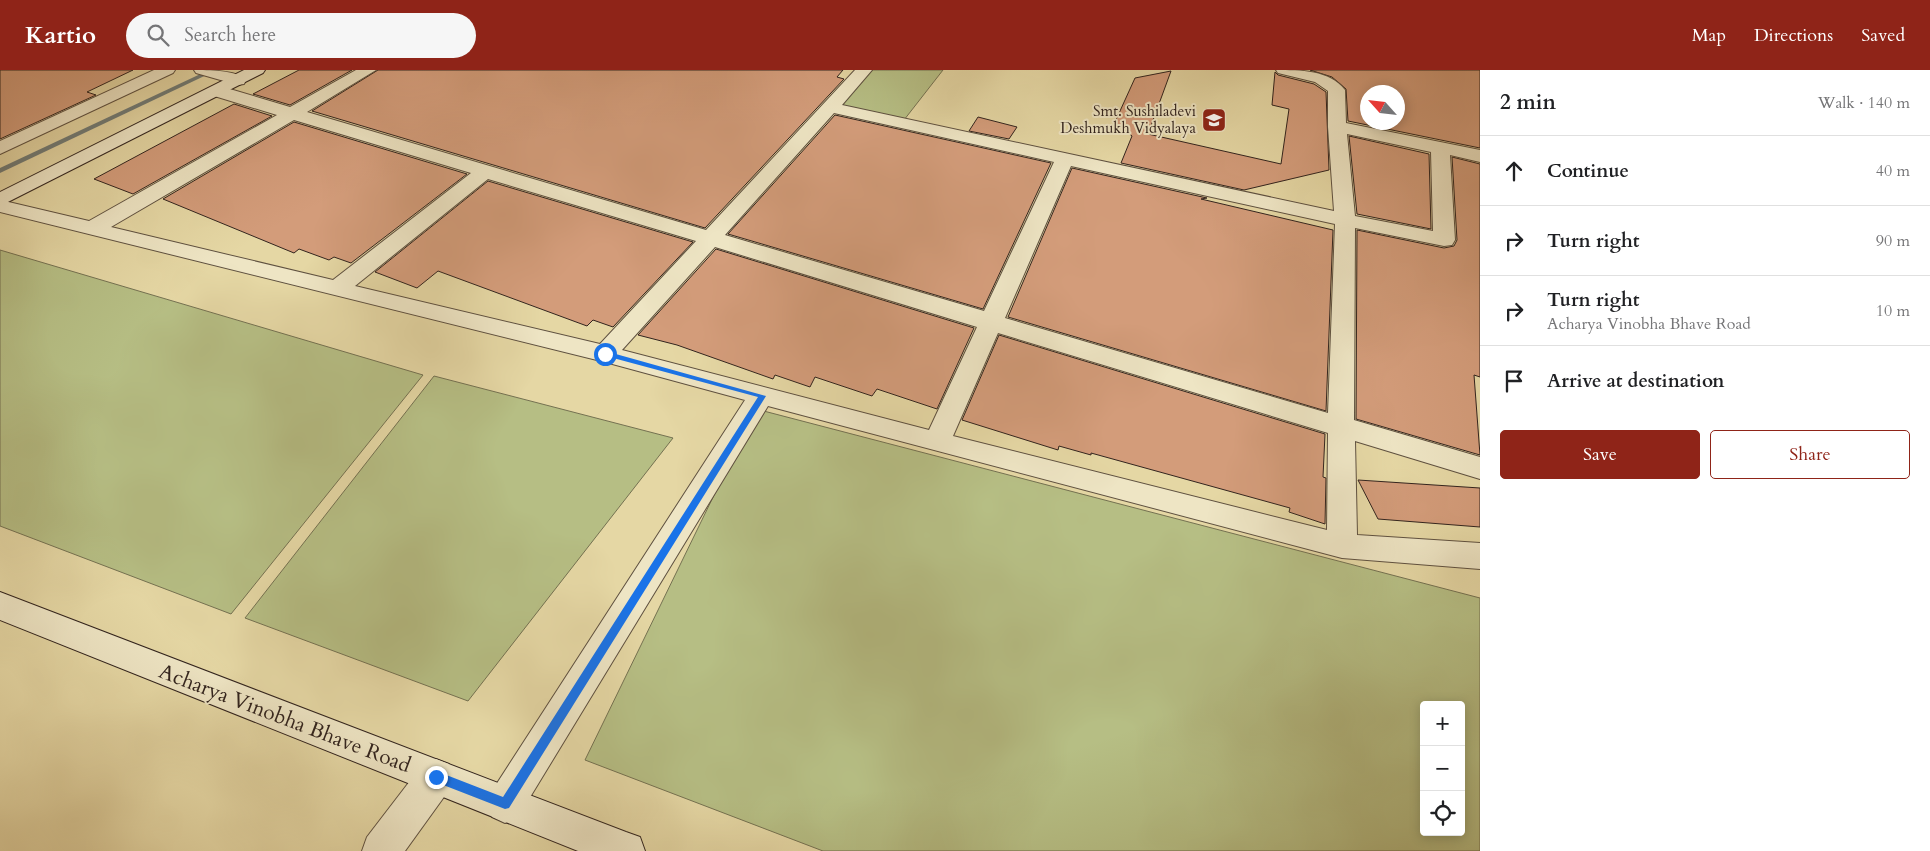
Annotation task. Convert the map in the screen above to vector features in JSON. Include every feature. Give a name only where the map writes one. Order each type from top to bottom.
[{"type":"street","points":[[0,148],[166,70]]},
{"type":"street","points":[[203,70],[292,113],[1480,468]]},
{"type":"street","points":[[0,200],[257,70]]},
{"type":"street","points":[[93,228],[368,70]]},
{"type":"street","points":[[605,354],[712,239],[864,70]]},
{"type":"street","points":[[1284,70],[1336,79],[1337,127],[1345,220],[1341,426],[1342,546]]},
{"type":"street","points":[[829,107],[1444,240],[1440,148]]},
{"type":"street","points":[[1337,127],[1480,156]]},
{"type":"street","points":[[937,442],[1066,159]]},
{"type":"street","points":[[338,288],[486,171]]},
{"type":"street","points":[[0,206],[605,354],[1342,546],[1480,556]]},
{"type":"street","points":[[505,804],[762,396]]},
{"type":"street","name":"Acharya Vinobha Bhave Road","points":[[0,606],[626,851]]},
{"type":"street","points":[[381,851],[436,777]]},
{"type":"green space","points":[[872,70],[943,70],[904,120],[841,105]]},
{"type":"green space","points":[[0,250],[423,375],[231,614],[0,526]]},
{"type":"green space","points":[[434,376],[673,438],[468,701],[245,618]]},
{"type":"green space","points":[[756,409],[1480,598],[1480,851],[823,851],[585,760]]},
{"type":"building","points":[[0,70],[133,70],[87,92],[96,95],[0,139]]},
{"type":"building","points":[[299,70],[352,70],[290,105],[253,94]]},
{"type":"building","points":[[378,70],[843,70],[837,77],[844,79],[705,228],[312,111]]},
{"type":"building","points":[[1310,70],[1480,70],[1480,148],[1392,130],[1405,130],[1405,85],[1360,85],[1360,123],[1348,121],[1346,89],[1332,77]]},
{"type":"building","name":"Smt. Sushiladevi Deshmukh Vidyalaya","points":[[1171,71],[1148,134],[1281,164],[1289,109],[1272,105],[1275,72],[1278,75],[1314,84],[1326,92],[1329,170],[1244,190],[1121,163],[1132,136],[1115,122],[1135,78]]},
{"type":"building","points":[[234,104],[272,116],[133,194],[94,179]]},
{"type":"building","points":[[835,115],[1051,163],[983,309],[728,234]]},
{"type":"building","points":[[978,117],[1017,127],[1009,139],[969,131]]},
{"type":"building","points":[[294,122],[467,174],[351,263],[334,257],[329,260],[299,249],[294,253],[163,199]]},
{"type":"building","points":[[1349,136],[1429,154],[1431,229],[1357,214]]},
{"type":"building","points":[[1452,157],[1480,164],[1480,377],[1474,375],[1480,455],[1356,419],[1357,230],[1444,248],[1454,246],[1457,240]]},
{"type":"building","points":[[1072,168],[1207,198],[1201,199],[1333,230],[1326,411],[1008,317]]},
{"type":"building","points":[[488,181],[693,242],[613,327],[593,320],[587,326],[438,271],[417,288],[375,272]]},
{"type":"building","points":[[716,249],[974,328],[937,409],[877,389],[872,396],[815,377],[810,387],[775,375],[773,379],[677,345],[638,335]]},
{"type":"building","points":[[999,335],[1325,434],[1323,477],[1326,478],[1325,524],[1289,512],[1290,508],[1091,453],[1091,455],[1059,446],[1058,450],[962,420]]},
{"type":"building","points":[[1358,480],[1480,488],[1480,527],[1378,519]]},
{"type":"waterway","points":[[0,171],[214,70]]},
{"type":"place","name":"Smt. Sushiladevi Deshmukh Vidyalaya","points":[[1214,120]]},
{"type":"route","points":[[436,777],[505,804],[762,396],[605,354]]}]
